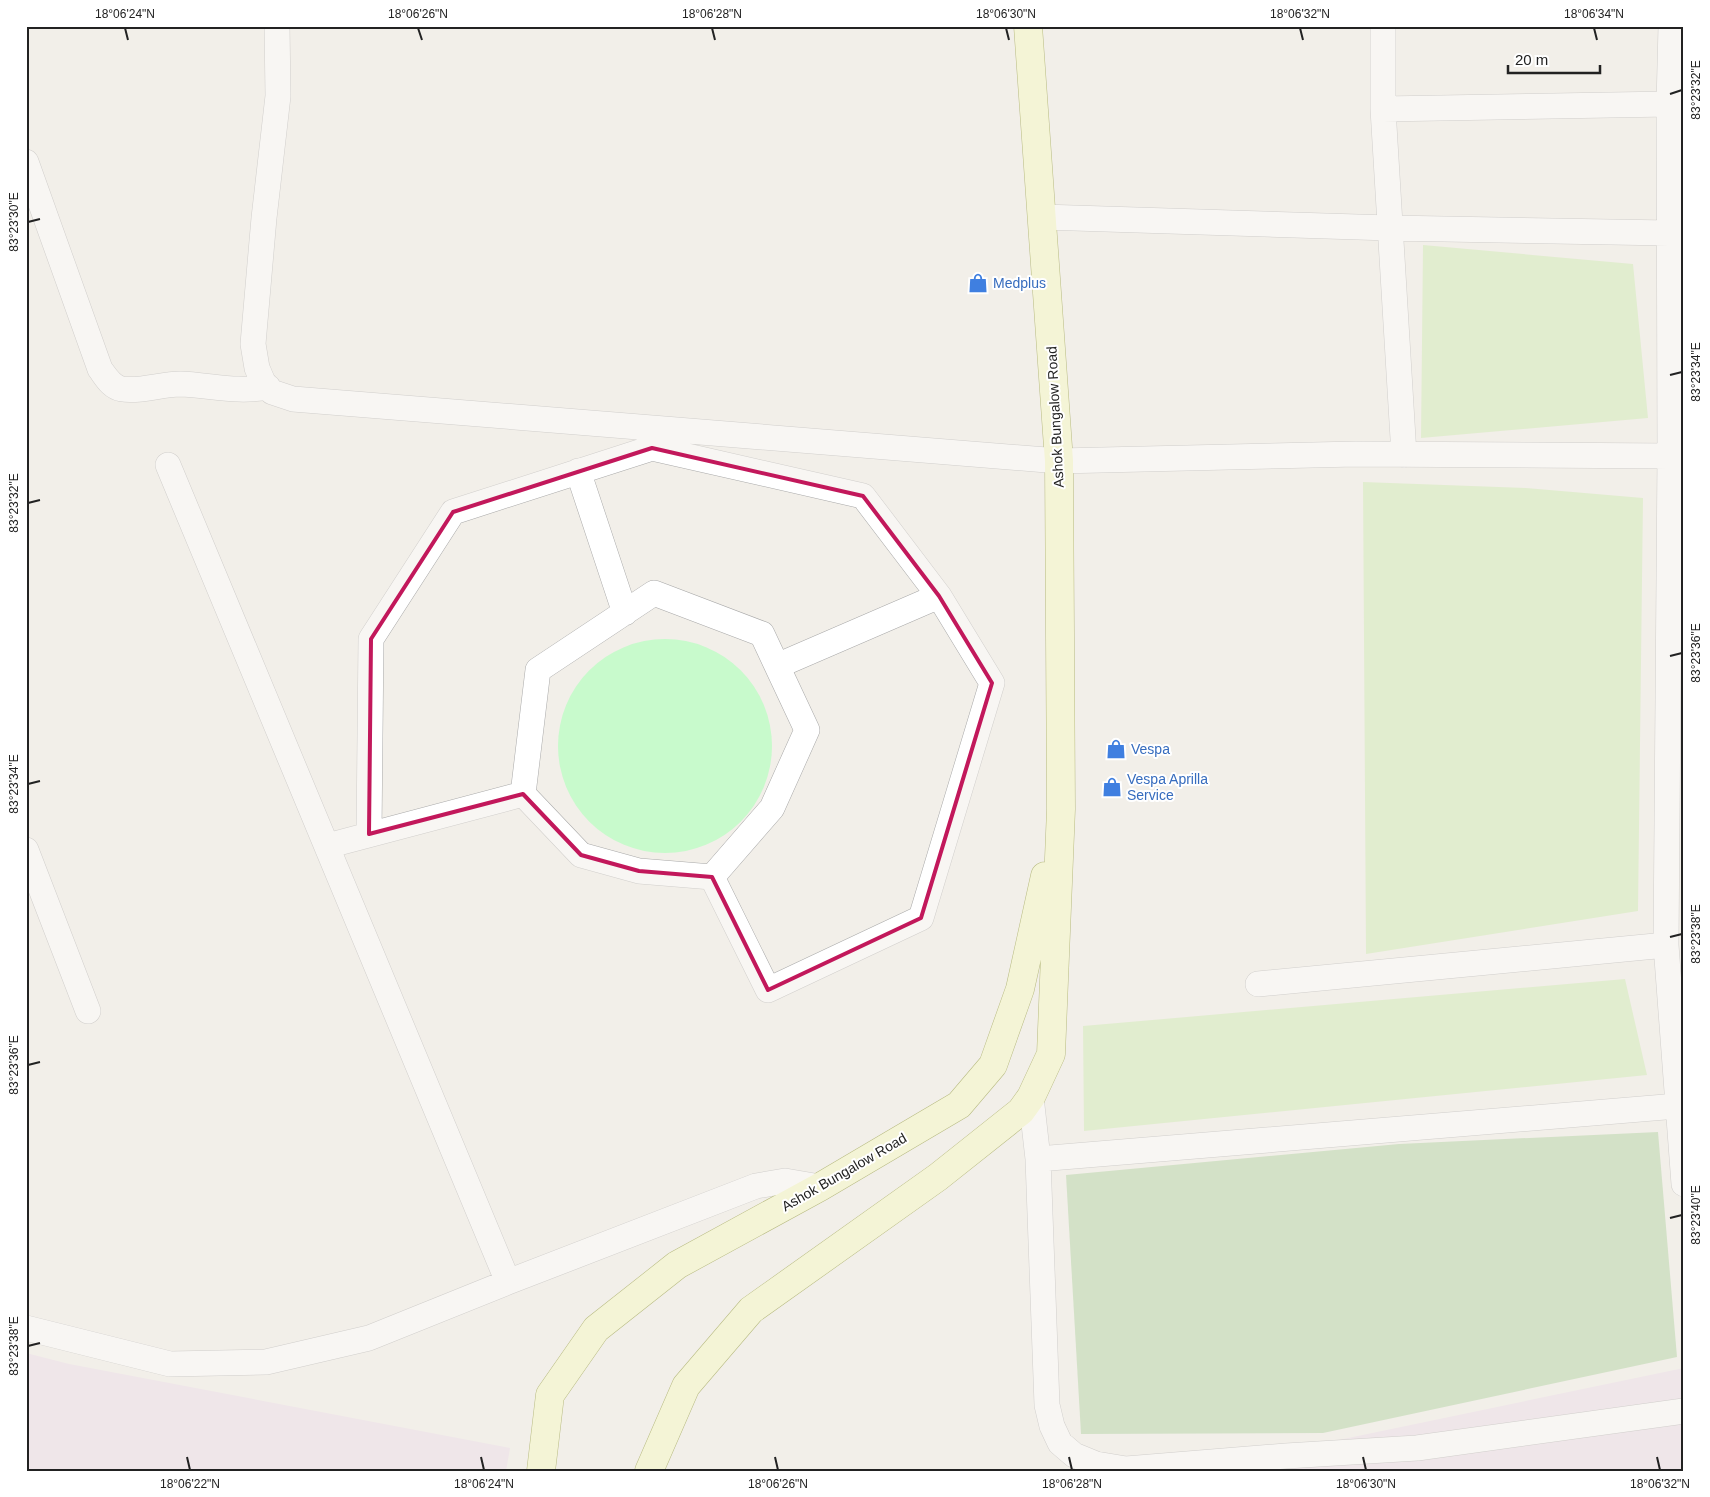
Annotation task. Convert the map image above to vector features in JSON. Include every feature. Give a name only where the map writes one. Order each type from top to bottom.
[{"type":"street","points":[[277,26],[278,96],[264,218],[253,344],[257,368],[263,382],[272,392],[293,399],[1059,461],[1356,454],[1670,456]]},
{"type":"street","name":"Ashok Bungalow Road","points":[[649,1471],[686,1386],[751,1310],[938,1177],[1021,1111],[1031,1097],[1052,1054],[1061,809],[1059,461],[1028,26]]},
{"type":"street","points":[[1383,26],[1382,109],[1404,455]]},
{"type":"street","points":[[1671,26],[1669,104],[1670,456],[1666,945],[1684,1184]]},
{"type":"street","points":[[1382,109],[1669,104]]},
{"type":"street","points":[[26,162],[100,368],[110,383],[120,389],[179,384],[243,391],[268,387]]},
{"type":"street","points":[[1042,217],[1390,228],[1669,233]]},
{"type":"street","points":[[369,834],[371,639],[453,512],[652,448],[863,496],[939,596],[992,684],[921,918],[768,990],[712,877]]},
{"type":"street","points":[[168,465],[508,1282]]},
{"type":"street","points":[[578,471],[625,612]]},
{"type":"street","points":[[523,794],[538,670],[654,593],[762,634],[807,730],[772,808],[712,877]]},
{"type":"street","points":[[777,666],[939,596]]},
{"type":"street","points":[[327,846],[523,794]]},
{"type":"street","points":[[523,794],[581,855],[639,871],[712,877]]},
{"type":"street","name":"Ashok Bungalow Road","points":[[541,1471],[550,1395],[596,1329],[677,1265],[820,1187],[959,1105],[993,1065],[1020,989],[1061,809]]},
{"type":"street","points":[[26,850],[88,1011]]},
{"type":"street","points":[[1258,984],[1666,945]]},
{"type":"street","points":[[1031,1097],[1038,1159],[1047,1405],[1052,1426],[1060,1443],[1074,1455],[1096,1464],[1126,1469],[1418,1448],[1684,1411]]},
{"type":"street","points":[[1038,1159],[1677,1106]]},
{"type":"street","points":[[26,1328],[170,1364],[266,1362],[370,1338],[508,1282],[756,1186],[785,1181],[820,1187]]},
{"type":"highlighted area","points":[[652,448],[863,496],[939,596],[992,683],[921,918],[768,990],[712,877],[639,871],[581,855],[523,794],[369,834],[371,639],[453,512]]},
{"type":"shaded area","points":[[26,1353],[69,1364],[510,1448],[506,1471],[26,1471]]},
{"type":"shaded area","points":[[1684,1368],[1684,1471],[1192,1471],[1286,1451]]},
{"type":"green space","points":[[1423,245],[1633,264],[1648,418],[1421,438]]},
{"type":"green space","points":[[1363,482],[1526,488],[1643,498],[1638,911],[1366,954]]},
{"type":"green space","points":[[654,639],[676,639],[696,643],[716,651],[741,670],[760,695],[768,715],[772,746],[768,777],[760,797],[741,822],[716,841],[696,849],[676,853],[654,853],[634,849],[614,841],[597,829],[582,814],[570,797],[562,777],[558,757],[558,735],[562,715],[570,695],[582,678],[597,663],[614,651],[634,643]]},
{"type":"green space","points":[[1625,979],[1647,1075],[1084,1131],[1083,1026]]},
{"type":"green space","points":[[1658,1132],[1677,1357],[1323,1433],[1081,1434],[1066,1175],[1399,1144]]},
{"type":"place","name":"Medplus","points":[[978,283]]},
{"type":"place","name":"Vespa","points":[[1116,749]]},
{"type":"place","name":"Vespa Aprilla Service","points":[[1112,787]]}]
